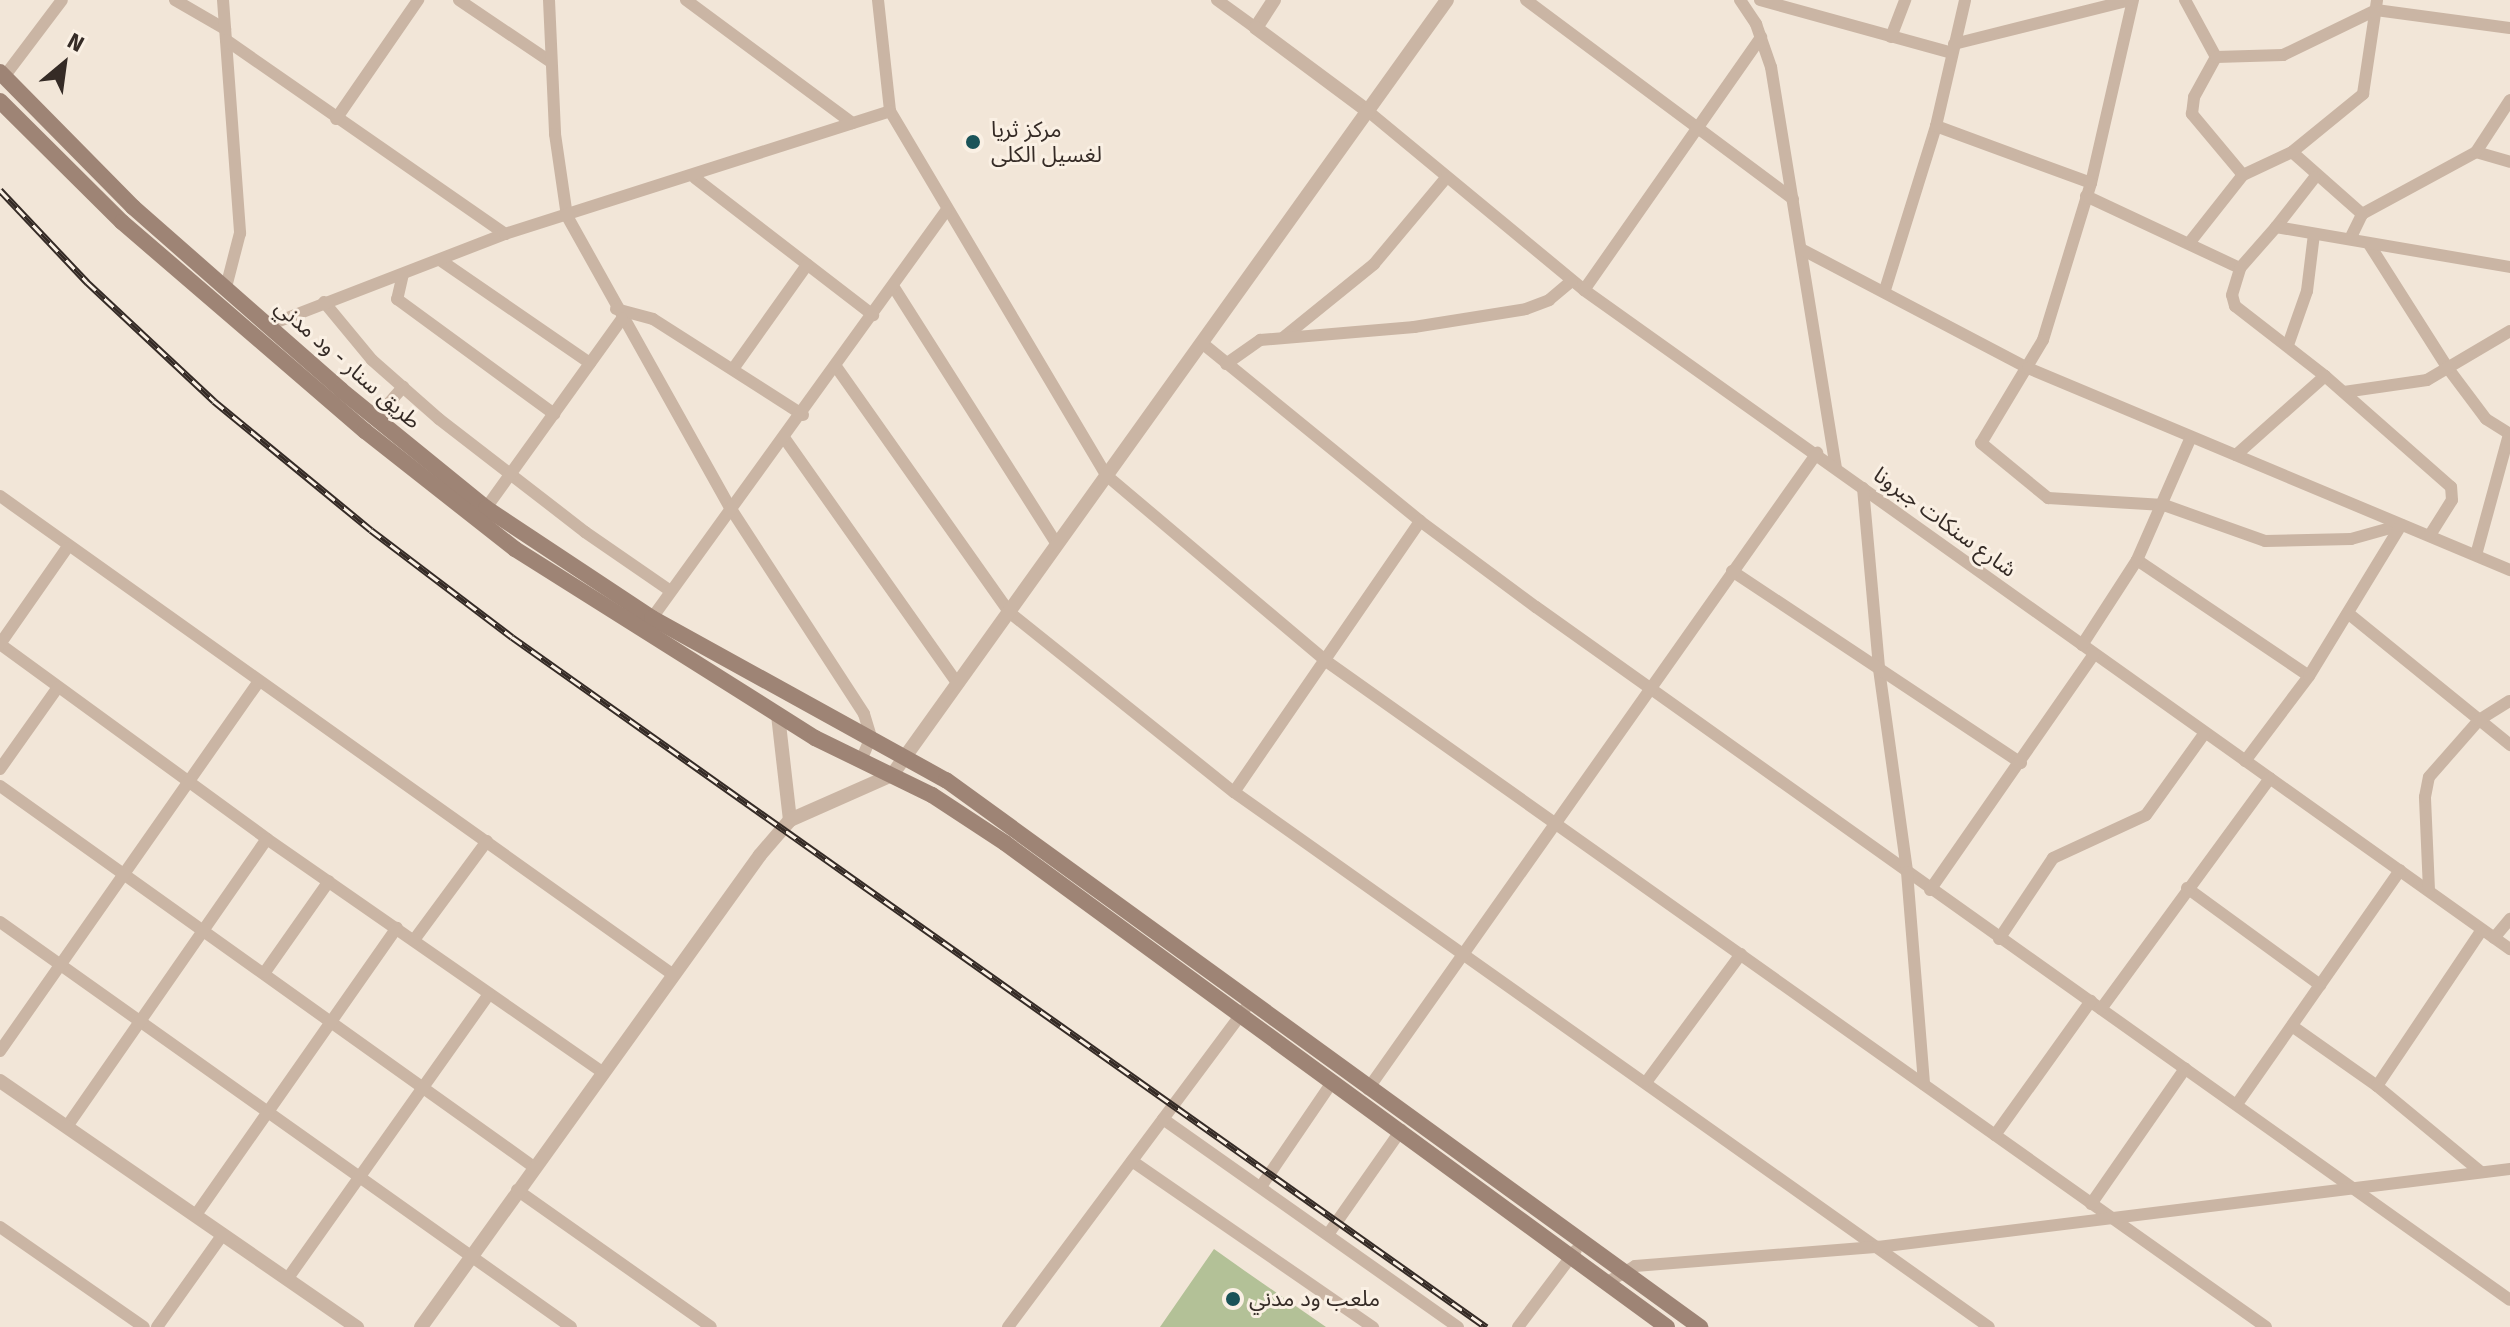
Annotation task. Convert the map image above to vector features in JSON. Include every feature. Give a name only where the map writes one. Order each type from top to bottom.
[{"type":"main road","name":"طريق سنار - ود مدني","points":[[2,74],[133,207],[375,419],[486,508],[652,618],[697,653]]},
{"type":"main road","name":"طريق سنار - ود مدني","points":[[0,101],[122,222],[365,431],[515,549],[697,653]]},
{"type":"main road","points":[[697,653],[778,715],[892,775],[1019,852],[1368,1089],[1700,1327]]},
{"type":"main road","points":[[697,653],[906,755],[1246,1008],[1333,1081],[1667,1327]]},
{"type":"street","points":[[2,74],[62,0]]},
{"type":"street","points":[[175,0],[336,119],[505,234]]},
{"type":"street","points":[[223,0],[240,233],[226,287]]},
{"type":"street","points":[[336,119],[418,0]]},
{"type":"street","points":[[459,0],[551,62]]},
{"type":"street","points":[[549,0],[551,62],[567,216],[619,314],[731,509],[852,693],[871,737],[861,761]]},
{"type":"street","points":[[686,0],[852,123]]},
{"type":"street","points":[[878,0],[890,111],[946,211],[1106,475],[1326,661],[2266,1327]]},
{"type":"street","points":[[1217,0],[1369,112]]},
{"type":"street","points":[[1256,28],[1274,0]]},
{"type":"street","points":[[421,1327],[672,974],[790,820],[892,775],[1447,0]]},
{"type":"street","points":[[1526,0],[1793,199]]},
{"type":"street","points":[[1740,0],[1761,37],[1771,67],[1836,467]]},
{"type":"street","points":[[1749,14],[1760,0],[1891,37],[1953,49],[2098,4],[2132,0],[2088,189],[2043,340],[1984,434],[1986,451],[2048,498],[2164,505],[2265,541],[2351,539],[2401,525]]},
{"type":"street","points":[[1891,37],[1905,0]]},
{"type":"street","points":[[1885,290],[1936,126],[1965,0]]},
{"type":"street","points":[[2185,0],[2216,57]]},
{"type":"street","points":[[2190,242],[2243,175],[2292,152],[2363,94],[2377,5]]},
{"type":"street","points":[[2216,57],[2283,55],[2377,5],[2510,28]]},
{"type":"street","points":[[1584,290],[1761,37]]},
{"type":"street","points":[[2216,57],[2194,97],[2192,114],[2243,175]]},
{"type":"street","points":[[2350,239],[2362,214],[2476,152],[2510,100]]},
{"type":"street","points":[[269,325],[505,234],[695,178],[890,111]]},
{"type":"street","name":"شارع سنكات جبرونا","points":[[1369,112],[1584,290],[2510,949]]},
{"type":"street","points":[[1936,126],[2088,189],[2240,268]]},
{"type":"street","points":[[2292,152],[2315,177],[2362,214]]},
{"type":"street","points":[[2476,152],[2510,162]]},
{"type":"street","points":[[2315,177],[2278,218],[2276,227],[2240,268],[2232,295],[2235,306],[2325,376],[2451,487],[2452,500],[2430,535]]},
{"type":"street","points":[[695,178],[873,315]]},
{"type":"street","points":[[1284,337],[1374,264],[1446,178]]},
{"type":"street","points":[[652,618],[669,590],[837,368],[946,211]]},
{"type":"street","points":[[2276,227],[2510,267]]},
{"type":"street","points":[[2288,345],[2307,291],[2314,234]]},
{"type":"street","points":[[2369,244],[2447,367],[2486,419],[2510,434],[2476,555]]},
{"type":"street","points":[[1801,249],[1885,290],[2028,368],[2510,570]]},
{"type":"street","points":[[440,260],[590,363]]},
{"type":"street","points":[[733,369],[807,265]]},
{"type":"street","points":[[403,274],[397,299],[554,414]]},
{"type":"street","points":[[1226,364],[1252,342],[1414,327],[1526,309],[1549,300],[1572,281]]},
{"type":"street","points":[[893,286],[1057,544]]},
{"type":"street","points":[[324,302],[372,360],[403,387],[511,474],[669,590]]},
{"type":"street","points":[[486,508],[590,363],[619,314]]},
{"type":"street","points":[[619,314],[653,319],[803,415]]},
{"type":"street","points":[[2344,392],[2418,382],[2510,331]]},
{"type":"street","points":[[1202,343],[1420,521],[1930,890],[2237,1104],[2351,1189],[2510,1300]]},
{"type":"street","points":[[837,368],[1009,612],[1234,792],[1647,1081],[1989,1327]]},
{"type":"street","points":[[2236,455],[2325,376]]},
{"type":"street","points":[[375,419],[403,387]]},
{"type":"street","points":[[2082,645],[2137,560],[2164,505],[2191,437]]},
{"type":"street","points":[[785,439],[958,684]]},
{"type":"street","points":[[1368,1089],[1466,955],[1817,453]]},
{"type":"street","points":[[1863,488],[1879,669],[1907,872],[1924,1084]]},
{"type":"street","points":[[0,496],[67,548],[672,974]]},
{"type":"street","points":[[1234,792],[1420,521]]},
{"type":"street","points":[[2245,761],[2309,676],[2401,525]]},
{"type":"street","points":[[67,548],[0,644],[267,839],[602,1072]]},
{"type":"street","points":[[2137,560],[2309,676]]},
{"type":"street","points":[[1732,571],[2021,763]]},
{"type":"street","points":[[2349,614],[2510,745]]},
{"type":"street","points":[[1930,890],[2094,654]]},
{"type":"street","points":[[0,1051],[258,683]]},
{"type":"street","points":[[0,769],[58,687]]},
{"type":"street","points":[[2429,890],[2425,797],[2429,777],[2479,720],[2510,701]]},
{"type":"street","points":[[778,715],[790,820]]},
{"type":"street","points":[[1999,939],[2053,858],[2146,815],[2204,734]]},
{"type":"street","points":[[1995,1135],[2270,778]]},
{"type":"street","points":[[0,786],[333,1020],[534,1167]]},
{"type":"street","points":[[68,1125],[267,839]]},
{"type":"street","points":[[414,940],[487,841]]},
{"type":"street","points":[[2237,1104],[2400,870]]},
{"type":"street","points":[[265,972],[329,881]]},
{"type":"street","points":[[2187,888],[2320,985]]},
{"type":"street","points":[[2494,938],[2510,919]]},
{"type":"street","points":[[0,922],[359,1178],[472,1254],[567,1326]]},
{"type":"street","points":[[195,1216],[397,928]]},
{"type":"street","points":[[2377,1086],[2482,930]]},
{"type":"street","points":[[1647,1081],[1741,954]]},
{"type":"street","points":[[288,1278],[489,994]]},
{"type":"street","points":[[1008,1327],[1246,1008]]},
{"type":"street","points":[[2292,1026],[2377,1086],[2481,1172]]},
{"type":"street","points":[[2091,1204],[2185,1069]]},
{"type":"street","points":[[0,1081],[357,1327]]},
{"type":"street","points":[[1262,1185],[1333,1081]]},
{"type":"street","points":[[1163,1119],[1262,1185],[1458,1327]]},
{"type":"street","points":[[1329,1233],[1401,1130]]},
{"type":"street","points":[[1132,1161],[1373,1327]]},
{"type":"street","points":[[1606,1283],[1621,1270],[1878,1247],[2510,1169]]},
{"type":"street","points":[[517,1190],[711,1327]]},
{"type":"street","points":[[0,1227],[144,1327]]},
{"type":"street","points":[[157,1327],[223,1234]]},
{"type":"street","points":[[1518,1327],[1583,1241]]},
{"type":"green space","name":"ملعب ود مدني","points":[[1214,1249],[1245,1271],[1326,1327],[1160,1327]]},
{"type":"railway","points":[[0,190],[87,282],[214,401],[371,530],[512,637],[1486,1327]]},
{"type":"place","name":"مركز ثريا لغسيل الكلى","points":[[973,142]]},
{"type":"place","name":"ملعب ود مدني","points":[[1233,1299]]}]
